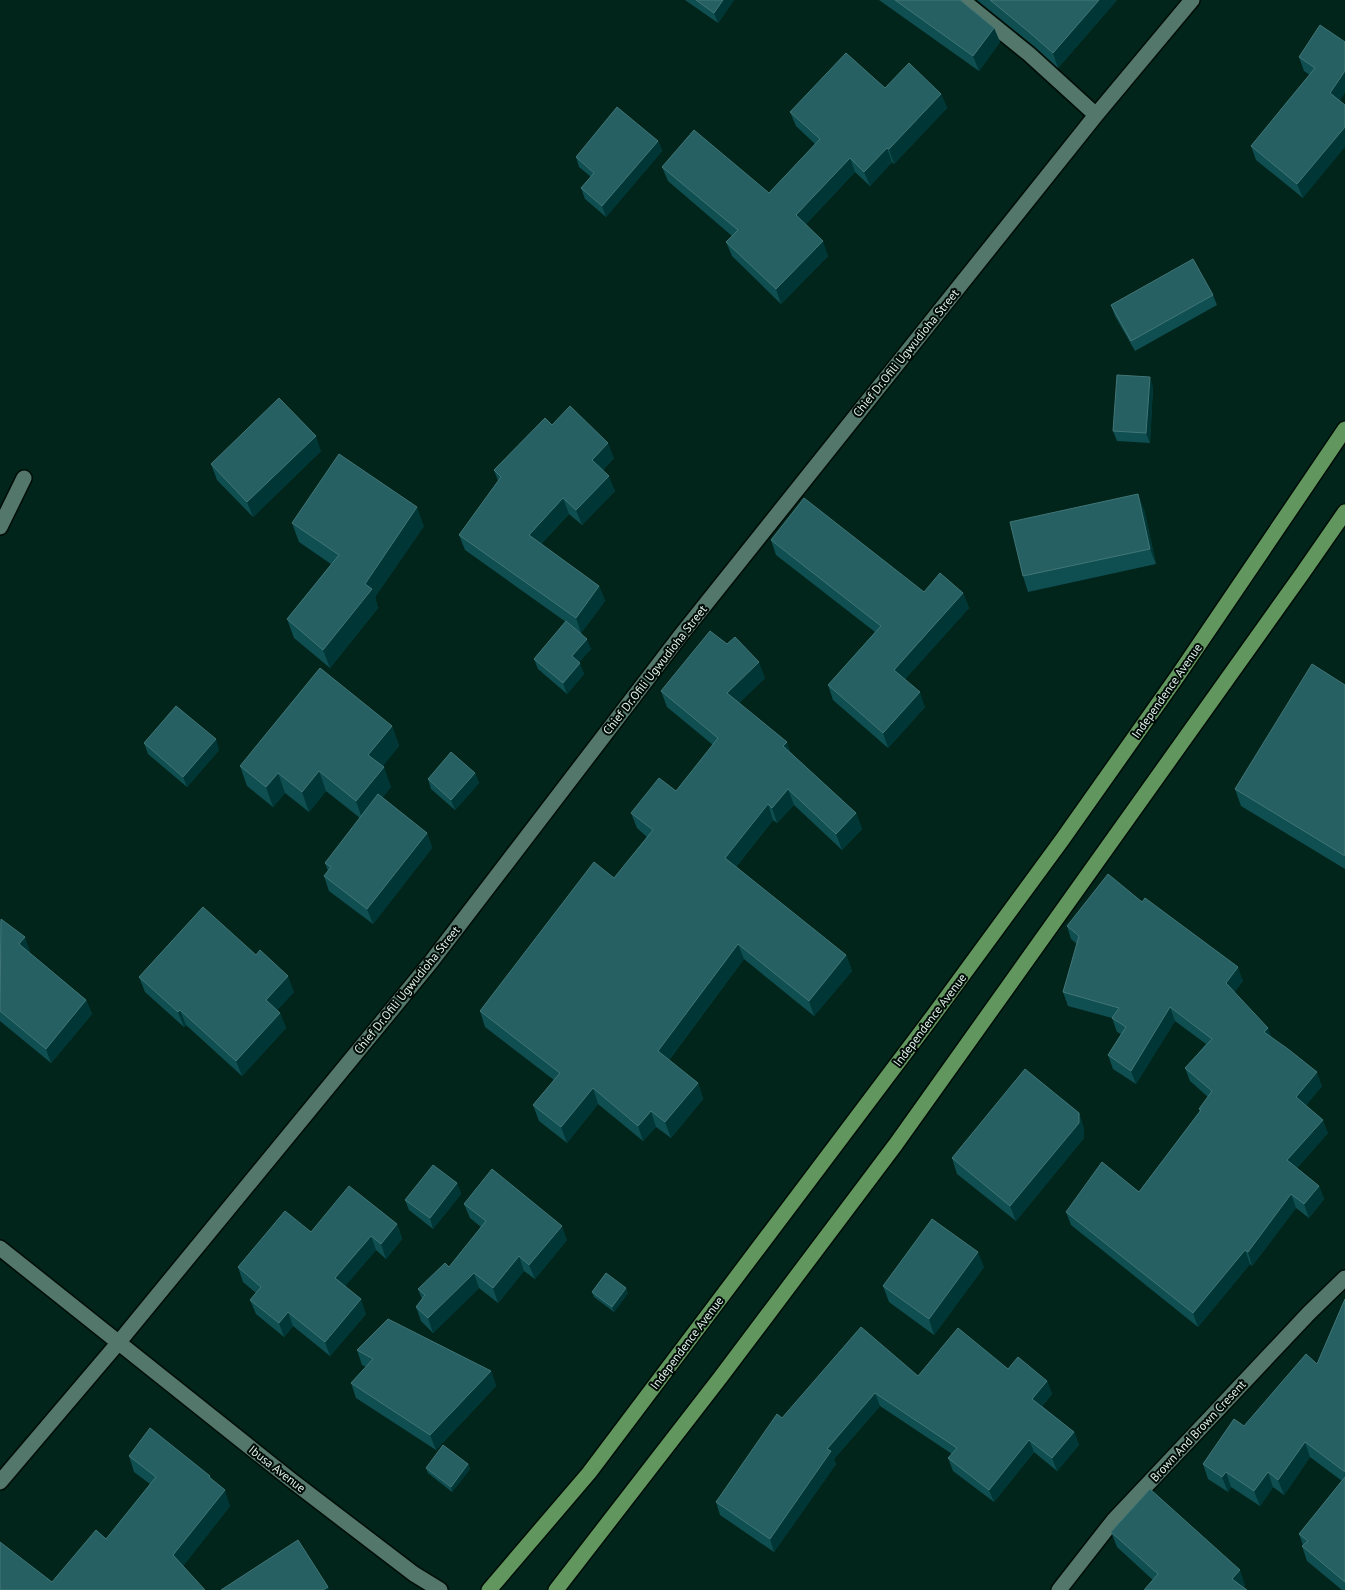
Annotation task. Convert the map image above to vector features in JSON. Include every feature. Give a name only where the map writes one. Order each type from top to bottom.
[{"type":"main road","name":"Independence Avenue","points":[[489,1590],[589,1473],[933,1016],[1062,840],[1171,685],[1345,429]]},
{"type":"main road","points":[[556,1590],[720,1378],[896,1144],[1345,512]]},
{"type":"street","points":[[962,0],[1030,54],[1096,115]]},
{"type":"street","name":"Chief Dr.Ofili Ugwudioha Street","points":[[119,1342],[431,962],[681,635],[1096,115],[1192,0]]},
{"type":"street","points":[[0,526],[24,478]]},
{"type":"street","name":"Ibusa Avenue","points":[[0,1248],[291,1480],[414,1574],[440,1590]]},
{"type":"street","name":"Brown And Brown Cresent","points":[[1059,1590],[1113,1521],[1309,1313],[1345,1278]]},
{"type":"street","points":[[0,1482],[119,1342]]},
{"type":"building","points":[[696,0],[723,0],[714,13]]},
{"type":"building","points":[[895,0],[960,0],[994,28],[973,56]]},
{"type":"building","points":[[990,0],[1099,0],[1053,53]]},
{"type":"building","points":[[1320,25],[1345,42],[1345,71],[1330,93],[1345,105],[1345,127],[1297,184],[1251,146],[1315,68],[1299,57]]},
{"type":"building","points":[[846,53],[885,88],[909,63],[941,94],[889,149],[887,148],[864,172],[850,158],[796,215],[823,241],[776,289],[726,242],[738,230],[662,167],[694,130],[769,193],[820,139],[790,112]]},
{"type":"building","points":[[617,107],[658,141],[602,206],[581,188],[594,173],[576,157]]},
{"type":"building","points":[[1193,259],[1213,295],[1131,341],[1111,305]]},
{"type":"building","points":[[1117,375],[1150,377],[1146,433],[1113,431]]},
{"type":"building","points":[[279,398],[316,436],[247,502],[211,464]]},
{"type":"building","points":[[570,406],[608,443],[592,460],[609,476],[576,510],[563,498],[529,535],[599,586],[576,618],[459,535],[501,477],[494,470],[545,418],[552,425]]},
{"type":"building","points":[[339,454],[417,507],[365,584],[372,589],[323,650],[287,619],[339,555],[292,523]]},
{"type":"building","points":[[1138,494],[1150,549],[1023,576],[1010,522]]},
{"type":"building","points":[[804,498],[924,592],[940,573],[963,593],[894,670],[920,692],[883,733],[828,685],[881,626],[771,540]]},
{"type":"building","points":[[566,621],[587,639],[572,656],[580,663],[563,683],[534,659]]},
{"type":"building","points":[[710,631],[727,644],[735,637],[759,662],[727,693],[787,742],[783,746],[856,813],[836,834],[788,789],[772,808],[768,804],[725,858],[846,955],[809,1001],[738,944],[658,1051],[698,1083],[665,1122],[651,1111],[638,1126],[593,1088],[561,1127],[533,1105],[560,1073],[480,1011],[594,862],[614,878],[653,830],[631,813],[659,778],[676,791],[718,738],[661,691]]},
{"type":"building","points":[[1312,664],[1345,685],[1345,856],[1235,789]]},
{"type":"building","points":[[320,668],[392,726],[368,755],[384,767],[356,801],[319,771],[302,792],[278,773],[266,787],[240,766]]},
{"type":"building","points":[[176,706],[216,739],[183,777],[144,743]]},
{"type":"building","points":[[451,752],[475,773],[451,800],[428,779]]},
{"type":"building","points":[[378,794],[427,833],[367,909],[324,876],[331,867],[325,863]]},
{"type":"building","points":[[1108,874],[1142,902],[1145,898],[1238,967],[1226,983],[1268,1028],[1264,1032],[1317,1072],[1296,1097],[1323,1120],[1287,1160],[1319,1186],[1304,1204],[1291,1194],[1248,1252],[1245,1250],[1193,1313],[1066,1212],[1102,1162],[1139,1192],[1201,1110],[1199,1109],[1212,1091],[1185,1068],[1212,1039],[1170,1007],[1131,1071],[1108,1055],[1126,1027],[1112,1018],[1119,1008],[1063,992],[1079,936],[1067,926]]},
{"type":"building","points":[[203,907],[256,955],[260,950],[288,976],[266,1000],[280,1013],[236,1061],[180,1010],[178,1012],[139,977]]},
{"type":"building","points":[[1,919],[25,937],[19,944],[86,1000],[46,1049],[0,1011]]},
{"type":"building","points":[[1025,1069],[1079,1113],[1079,1123],[1010,1206],[952,1158]]},
{"type":"building","points":[[433,1165],[457,1183],[430,1218],[405,1200]]},
{"type":"building","points":[[492,1169],[562,1226],[529,1265],[519,1256],[493,1288],[474,1273],[428,1318],[416,1307],[425,1295],[418,1289],[445,1263],[449,1267],[486,1221],[464,1204]]},
{"type":"building","points":[[349,1186],[397,1224],[381,1244],[371,1236],[335,1278],[361,1299],[325,1342],[288,1312],[279,1323],[250,1300],[261,1287],[238,1267],[285,1211],[311,1232]]},
{"type":"building","points":[[932,1219],[978,1252],[929,1319],[883,1286]]},
{"type":"building","points":[[606,1273],[626,1288],[612,1307],[592,1292]]},
{"type":"building","points":[[1345,1299],[1345,1472],[1305,1442],[1278,1480],[1268,1472],[1254,1491],[1226,1472],[1222,1477],[1203,1464],[1234,1419],[1244,1426],[1306,1354],[1317,1364]]},
{"type":"building","points":[[388,1319],[491,1371],[430,1435],[351,1383],[373,1359],[357,1350]]},
{"type":"building","points":[[861,1327],[918,1376],[958,1328],[1008,1369],[1018,1357],[1047,1381],[1032,1399],[1074,1432],[1052,1458],[1029,1440],[989,1490],[948,1458],[957,1448],[875,1393],[827,1449],[831,1451],[770,1539],[716,1502],[777,1414],[782,1418]]},
{"type":"building","points":[[150,1428],[225,1490],[173,1555],[205,1590],[0,1590],[0,1542],[52,1582],[96,1530],[106,1539],[156,1477],[129,1456]]},
{"type":"building","points":[[443,1445],[468,1464],[451,1487],[426,1468]]},
{"type":"building","points":[[1345,1477],[1345,1582],[1302,1546],[1308,1541],[1299,1534]]},
{"type":"building","points":[[1150,1489],[1240,1570],[1232,1579],[1247,1590],[1144,1590],[1158,1574],[1111,1532]]},
{"type":"building","points":[[298,1540],[328,1587],[323,1590],[221,1590]]}]
